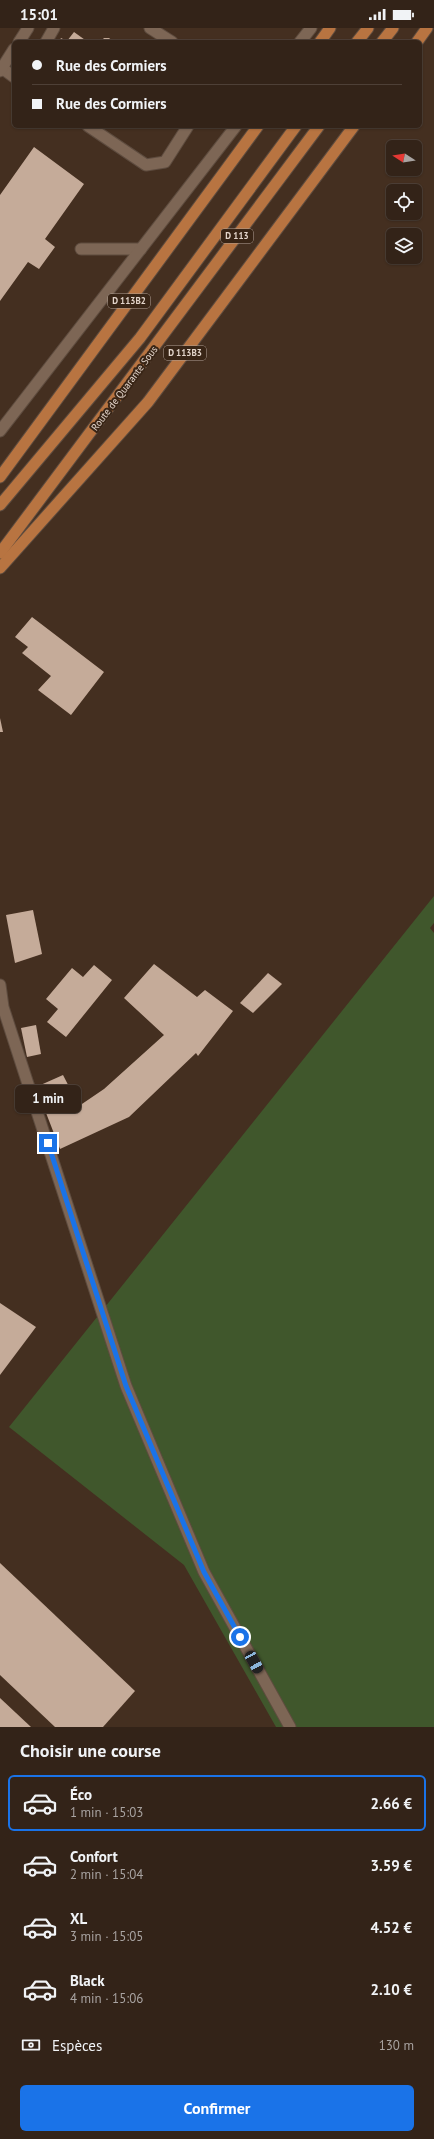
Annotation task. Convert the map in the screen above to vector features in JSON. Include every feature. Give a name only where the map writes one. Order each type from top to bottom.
[{"type":"main road","points":[[321,40],[330,28]]},
{"type":"main road","points":[[359,40],[368,28]]},
{"type":"main road","points":[[384,40],[393,28]]},
{"type":"main road","points":[[418,40],[427,28]]},
{"type":"main road","name":"D 113B2","points":[[0,477],[257,128]]},
{"type":"main road","name":"Route de Quarante Sous","points":[[0,505],[140,338],[295,128]]},
{"type":"main road","name":"Route de Quarante Sous","points":[[0,553],[319,128]]},
{"type":"main road","name":"D 113B3","points":[[0,568],[148,402],[353,128]]},
{"type":"street","points":[[20,40],[28,28]]},
{"type":"street","points":[[47,40],[54,28]]},
{"type":"street","points":[[150,28],[169,40]]},
{"type":"street","points":[[302,40],[311,28]]},
{"type":"street","points":[[12,52],[1,70],[12,75]]},
{"type":"street","points":[[91,128],[146,165],[165,162],[187,128]]},
{"type":"street","points":[[100,128],[110,141]]},
{"type":"street","points":[[0,431],[234,128]]},
{"type":"street","points":[[82,249],[141,249]]},
{"type":"street","points":[[0,985],[3,1007],[126,1386],[204,1572],[290,1727]]},
{"type":"green space","points":[[434,896],[434,923],[430,928],[434,933],[434,1727],[276,1727],[184,1565],[9,1427]]},
{"type":"building","points":[[74,32],[85,40],[68,40]]},
{"type":"building","points":[[104,38],[109,38],[112,40],[102,40]]},
{"type":"building","points":[[34,147],[84,184],[45,239],[55,247],[39,269],[28,262],[0,301],[0,195]]},
{"type":"building","points":[[32,617],[104,672],[71,715],[38,690],[51,676],[22,653],[28,647],[15,637]]},
{"type":"building","points":[[0,718],[3,732],[0,732]]},
{"type":"building","points":[[33,910],[42,954],[15,963],[6,915]]},
{"type":"building","points":[[154,964],[197,997],[205,990],[233,1011],[198,1056],[196,1053],[129,1117],[60,1149],[36,1087],[63,1075],[79,1106],[104,1089],[164,1035],[124,998]]},
{"type":"building","points":[[94,965],[112,980],[66,1037],[47,1022],[58,1009],[46,999],[72,968],[83,977]]},
{"type":"building","points":[[268,973],[282,984],[253,1013],[240,1003]]},
{"type":"building","points":[[36,1025],[41,1054],[27,1057],[21,1028]]},
{"type":"building","points":[[0,1303],[36,1327],[0,1375]]},
{"type":"building","points":[[0,1563],[135,1691],[103,1727],[55,1727],[0,1675]]},
{"type":"building","points":[[0,1698],[31,1727],[0,1727]]},
{"type":"route","points":[[48,1143],[126,1386],[204,1572],[240,1637]]}]
